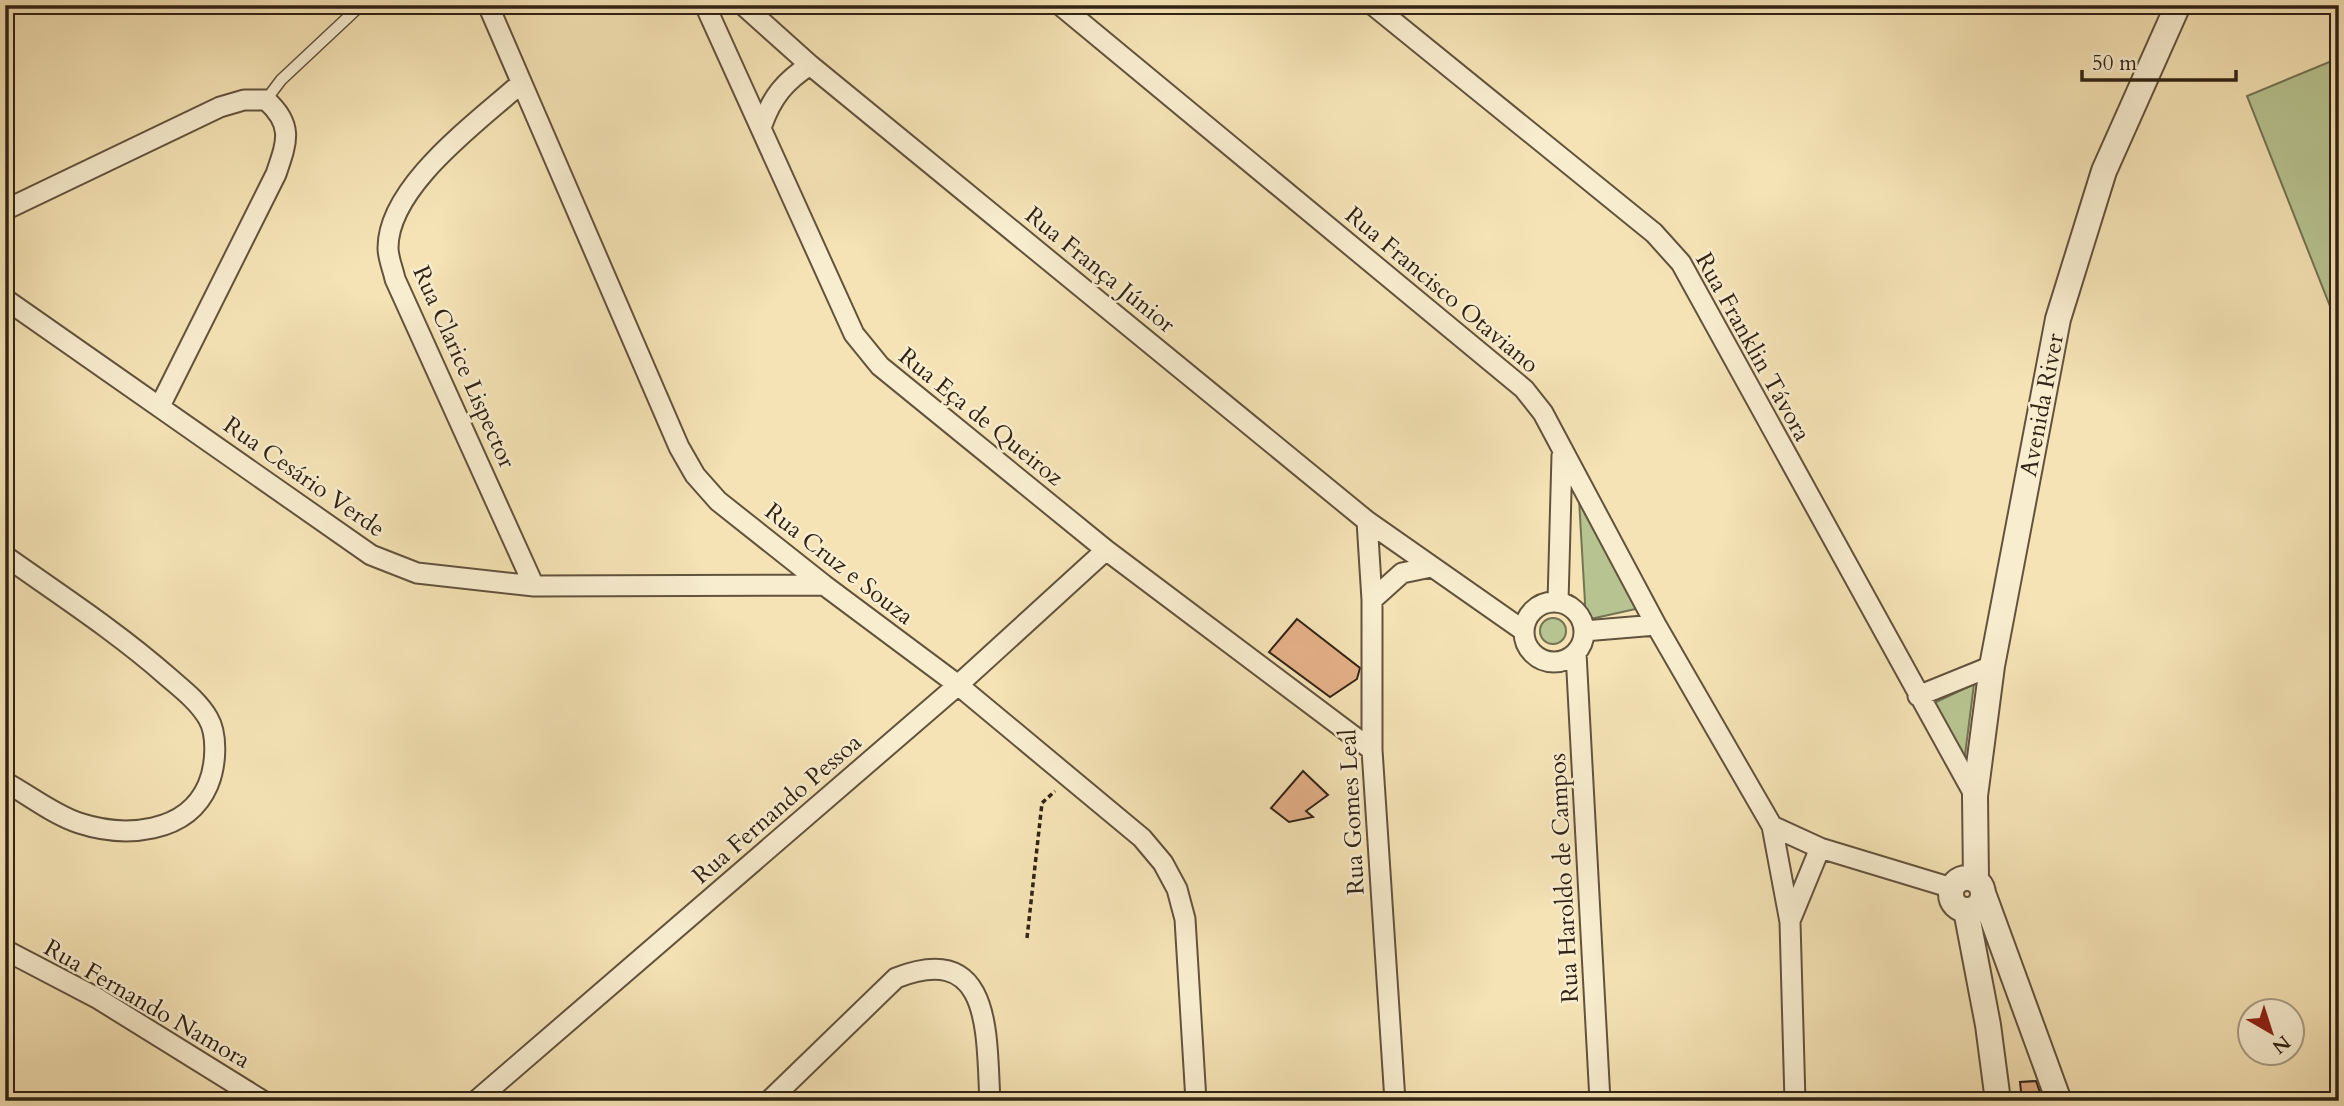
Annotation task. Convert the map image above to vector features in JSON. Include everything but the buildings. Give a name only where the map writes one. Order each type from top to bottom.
[{"type":"street","name":"Rua Cruz e Souza","points":[[488,5],[679,447],[695,475],[718,501],[824,586],[958,685],[1142,838],[1163,863],[1177,889],[1185,919],[1196,1101]]},
{"type":"street","name":"Rua Eça de Queiroz","points":[[705,5],[762,125],[854,334],[867,352],[880,366],[1106,550],[1372,750]]},
{"type":"street","name":"Rua França Júnior","points":[[743,5],[810,65],[1367,521],[1524,631]]},
{"type":"street","name":"Rua Francisco Otaviano","points":[[1060,5],[1524,389],[1543,413],[1562,453],[1657,625],[1772,826],[1790,922],[1795,1101]]},
{"type":"street","name":"Rua Franklin Távora","points":[[1373,5],[1654,233],[1681,263],[1975,796]]},
{"type":"street","name":"Avenida River","points":[[1967,890],[1975,796],[1992,666],[2058,319],[2104,171],[2178,5]]},
{"type":"street","points":[[762,125],[769,104],[780,89],[810,65]]},
{"type":"street","name":"Rua Clarice Lispector","points":[[520,84],[437,159],[410,190],[395,217],[388,247],[395,279],[534,586]]},
{"type":"street","points":[[5,210],[220,107],[244,100],[266,100],[285,122],[284,150],[276,174],[160,406]]},
{"type":"street","name":"Rua Cesário Verde","points":[[5,299],[370,555],[416,573],[534,586],[824,586]]},
{"type":"street","points":[[1558,602],[1562,453]]},
{"type":"street","name":"Rua Gomes Leal","points":[[1367,521],[1372,600],[1372,750],[1395,1101]]},
{"type":"street","name":"Rua Fernando Pessoa","points":[[476,1101],[958,685],[1106,550]]},
{"type":"street","points":[[5,556],[138,651],[199,704],[210,721],[214,759],[207,788],[191,812],[175,822],[145,829],[108,830],[77,822],[5,782]]},
{"type":"street","points":[[1372,600],[1402,573],[1431,567]]},
{"type":"street","points":[[1558,602],[1575,610],[1584,631],[1576,653],[1567,659],[1547,661],[1530,650],[1524,631],[1532,612],[1540,605],[1558,602]]},
{"type":"street","points":[[1584,631],[1657,625]]},
{"type":"street","name":"Rua Haroldo de Campos","points":[[1576,653],[1600,1101]]},
{"type":"street","points":[[1919,696],[1992,666]]},
{"type":"street","points":[[1772,826],[1820,848],[1967,890]]},
{"type":"street","name":"Rua Francisco Otaviano","points":[[1790,922],[1820,848]]},
{"type":"street","points":[[1967,890],[1989,1025],[1998,1101]]},
{"type":"street","points":[[1967,890],[2059,1101]]},
{"type":"street","name":"Rua Fernando Namora","points":[[5,950],[97,999],[263,1101]]},
{"type":"street","points":[[769,1101],[896,978],[920,969],[941,968],[972,985],[981,1002],[990,1101]]},
{"type":"lane","points":[[266,100],[281,80],[361,5]]},
{"type":"path","points":[[1027,938],[1042,803],[1069,778]]},
{"type":"green space","points":[[2339,58],[2339,329],[2247,96]]},
{"type":"green space","points":[[1579,499],[1640,608],[1586,620]]},
{"type":"green space","points":[[1553,618],[1562,622],[1566,631],[1562,640],[1553,644],[1544,640],[1540,631],[1544,622]]},
{"type":"green space","points":[[1974,684],[1964,763],[1934,703]]}]
